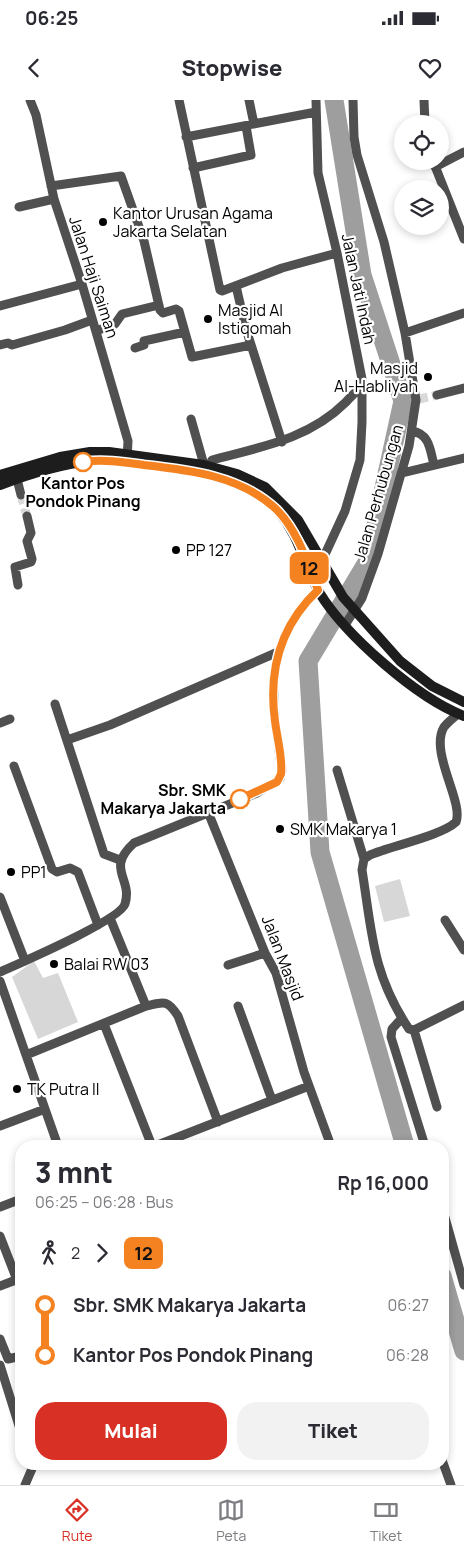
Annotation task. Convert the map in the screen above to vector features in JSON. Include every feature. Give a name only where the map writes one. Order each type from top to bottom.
[{"type":"main road","points":[[0,474],[60,456],[90,452],[204,473],[232,483],[259,496],[276,510],[291,528],[300,544],[318,590],[344,623],[399,677],[429,699],[461,715]]},
{"type":"main road","points":[[0,485],[62,465],[127,458],[206,466],[237,474],[265,487],[298,520],[332,582],[352,609],[400,662],[432,686],[464,702]]},
{"type":"main road","points":[[328,605],[343,597]]},
{"type":"street","name":"Jalan Haji Saiman","points":[[30,100],[36,115],[54,199],[82,284],[128,441],[127,458]]},
{"type":"street","points":[[179,100],[220,290],[236,286],[282,268],[337,253]]},
{"type":"street","points":[[193,168],[251,155],[249,100]]},
{"type":"street","name":"Jalan Jati Indah","points":[[316,100],[318,173],[337,253],[362,384],[360,460],[345,511],[321,563]]},
{"type":"street","name":"Jalan Perhubungan","points":[[344,623],[378,554],[402,473],[418,400],[384,242],[354,137],[353,100]]},
{"type":"street","points":[[424,100],[425,115]]},
{"type":"street","points":[[186,137],[316,112]]},
{"type":"street","points":[[449,158],[464,152]]},
{"type":"street","points":[[436,170],[464,239]]},
{"type":"street","points":[[51,186],[120,176],[144,241],[159,305],[163,313],[178,310],[191,356],[251,345]]},
{"type":"street","points":[[19,207],[54,199]]},
{"type":"street","points":[[0,306],[82,284]]},
{"type":"street","points":[[236,286],[251,345],[282,442]]},
{"type":"street","points":[[96,331],[115,324],[122,314],[159,305]]},
{"type":"street","points":[[405,333],[464,313]]},
{"type":"street","points":[[0,344],[12,345],[92,320]]},
{"type":"street","points":[[135,348],[144,345],[144,341],[185,332]]},
{"type":"street","points":[[191,419],[206,466],[212,460],[282,442],[309,431],[331,417],[362,384]]},
{"type":"street","points":[[437,395],[464,388]]},
{"type":"street","points":[[412,431],[426,438],[434,465]]},
{"type":"street","points":[[402,473],[464,458]]},
{"type":"street","points":[[17,479],[21,495]]},
{"type":"street","points":[[18,585],[15,567],[32,561],[27,542],[31,533],[27,516]]},
{"type":"street","points":[[0,972],[110,918],[125,903],[120,860],[134,844],[256,793],[280,779],[282,772],[273,696],[274,670],[278,652],[290,624],[305,602],[318,590]]},
{"type":"street","points":[[67,740],[110,725],[278,652]]},
{"type":"street","points":[[55,704],[104,854],[120,860]]},
{"type":"street","points":[[364,859],[444,829],[459,818],[461,811],[459,797],[441,741],[443,729],[461,715]]},
{"type":"street","points":[[0,723],[10,719]]},
{"type":"street","points":[[14,766],[52,869],[57,872],[70,868],[78,872],[98,925]]},
{"type":"street","points":[[337,770],[364,859],[362,870],[372,948],[390,999],[409,1029],[414,1030],[464,1005]]},
{"type":"street","name":"Jalan Masjid","points":[[208,812],[265,953],[276,973],[309,1086],[329,1140]]},
{"type":"street","points":[[0,897],[25,961]]},
{"type":"street","points":[[110,918],[146,1006]]},
{"type":"street","points":[[445,920],[464,950]]},
{"type":"street","points":[[228,965],[265,953]]},
{"type":"street","points":[[0,981],[56,1140]]},
{"type":"street","points":[[26,1055],[146,1006],[163,1002],[168,1004],[178,1016],[218,1122]]},
{"type":"street","points":[[238,1006],[272,1100]]},
{"type":"street","points":[[402,1018],[392,1029],[391,1037],[423,1140]]},
{"type":"street","points":[[104,1024],[152,1140]]},
{"type":"street","points":[[414,1030],[437,1107]]},
{"type":"street","points":[[178,1140],[309,1086]]},
{"type":"street","points":[[0,1126],[45,1109]]},
{"type":"street","points":[[0,1207],[15,1201]]},
{"type":"street","points":[[449,1232],[464,1285]]},
{"type":"street","points":[[0,1236],[15,1270]]},
{"type":"street","points":[[0,1286],[15,1280]]},
{"type":"street","points":[[0,1339],[8,1359],[15,1357]]},
{"type":"street","points":[[0,1365],[15,1413]]},
{"type":"street","points":[[25,1485],[31,1470]]},
{"type":"street","points":[[446,1470],[451,1485]]},
{"type":"shaded area","points":[[400,879],[410,916],[384,922],[375,886]]},
{"type":"shaded area","points":[[34,961],[43,978],[58,973],[78,1022],[38,1039],[12,977]]},
{"type":"waterway","points":[[334,100],[362,275],[403,401],[368,561],[308,661],[320,852],[403,1140]]},
{"type":"waterway","points":[[449,1300],[464,1351]]},
{"type":"tunnel","points":[[419,399],[437,395]]},
{"type":"tunnel","points":[[21,495],[27,516]]},
{"type":"bus line","name":"12","points":[[83,462],[108,460],[165,467],[204,473],[232,483],[259,496],[276,510],[291,528],[300,544],[318,590],[305,602],[290,624],[278,652],[274,670],[274,714],[282,772],[277,782],[240,799]]},
{"type":"place","name":"Kantor Urusan Agama Jakarta Selatan","points":[[103,222]]},
{"type":"place","name":"Masjid Al Istiqomah","points":[[208,319]]},
{"type":"place","name":"Masjid Al-Habliyah","points":[[428,377]]},
{"type":"place","name":"Kantor Pos Pondok Pinang","points":[[83,462]]},
{"type":"place","name":"PP 127","points":[[176,550]]},
{"type":"place","name":"Sbr. SMK Makarya Jakarta","points":[[240,799]]},
{"type":"place","name":"SMK Makarya 1","points":[[280,829]]},
{"type":"place","name":"PP1","points":[[11,872]]},
{"type":"place","name":"Balai RW 03","points":[[54,964]]},
{"type":"place","name":"TK Putra II","points":[[17,1089]]}]
